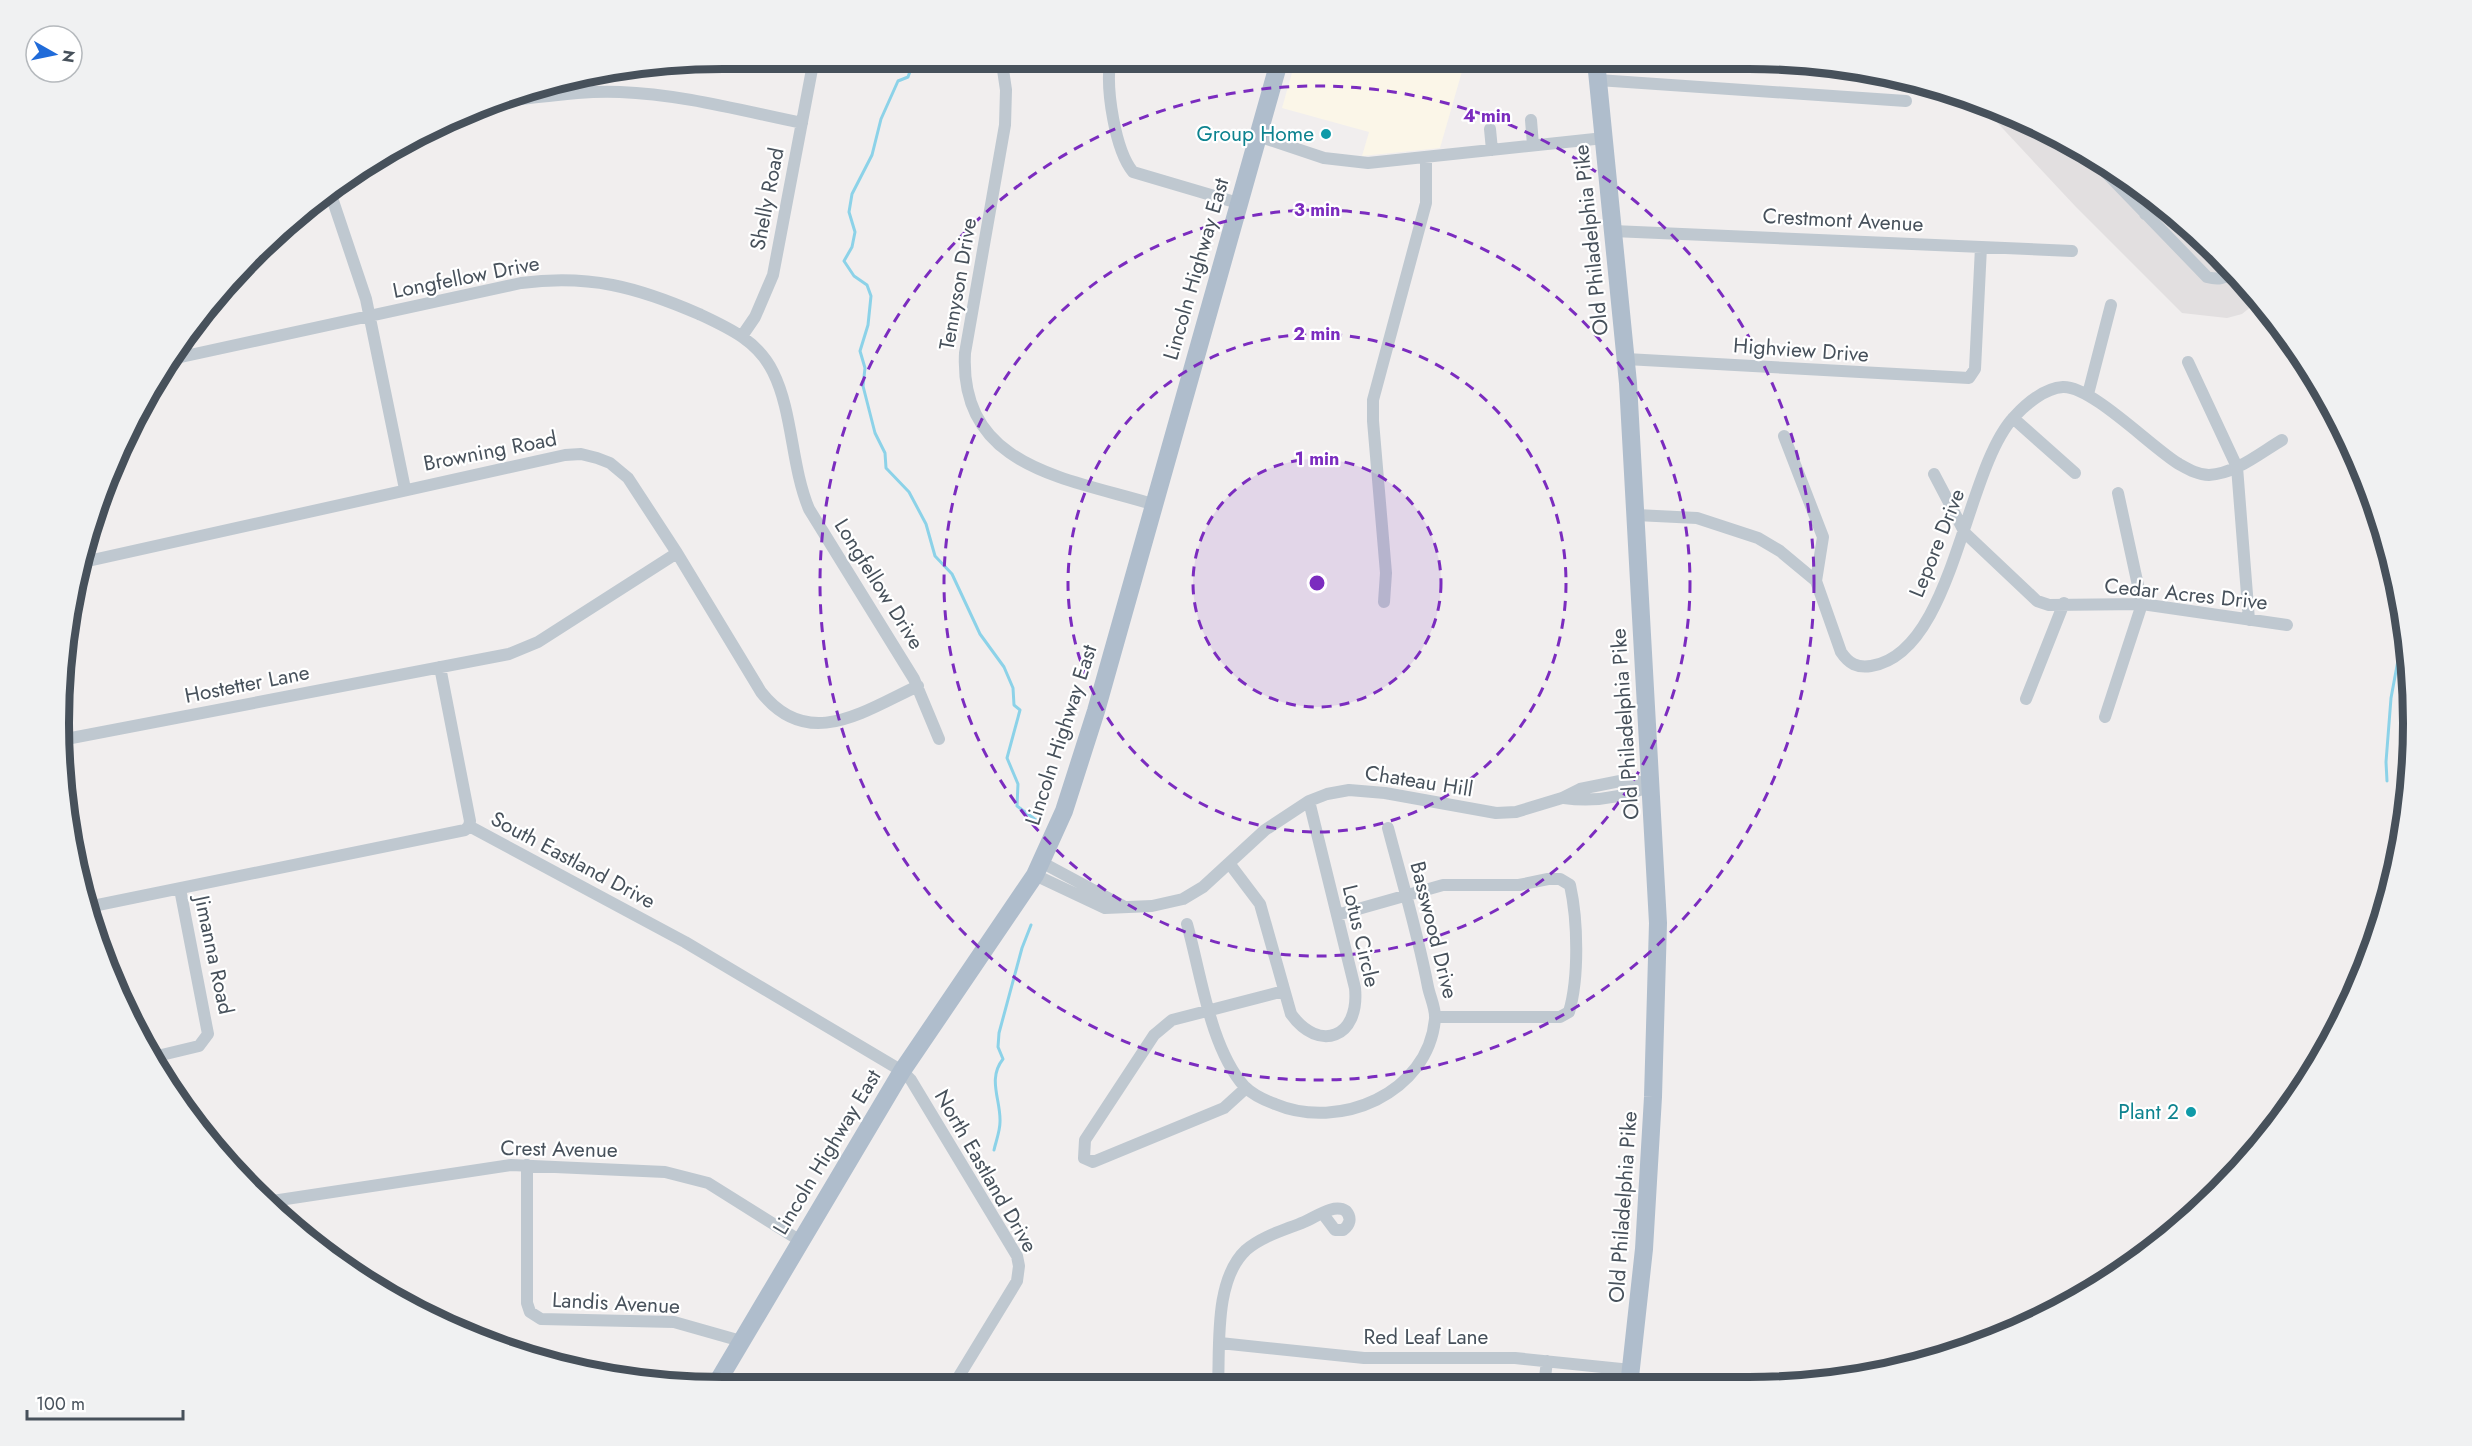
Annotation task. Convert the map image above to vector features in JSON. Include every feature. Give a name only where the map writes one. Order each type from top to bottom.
[{"type":"main road","name":"Lincoln Highway East","points":[[720,1377],[799,1240],[902,1071],[1038,868],[1064,811],[1078,769],[1278,69]]},
{"type":"main road","name":"Old Philadelphia Pike","points":[[1597,69],[1626,358],[1657,862],[1657,990],[1644,1249],[1630,1377]]},
{"type":"street","name":"Shelly Road","points":[[742,336],[759,308],[773,275],[812,69]]},
{"type":"street","name":"Tennyson Drive","points":[[1003,69],[1006,90],[1005,125],[964,352],[965,378],[972,405],[994,442],[1010,456],[1037,469],[1152,504]]},
{"type":"street","points":[[1110,69],[1109,89],[1122,151],[1133,172],[1238,203]]},
{"type":"street","points":[[1598,80],[1906,101]]},
{"type":"street","points":[[536,97],[588,92],[648,94],[802,123]]},
{"type":"street","points":[[1531,120],[1533,145]]},
{"type":"street","points":[[1491,129],[1492,150]]},
{"type":"street","points":[[1258,136],[1303,152],[1346,161],[1390,162],[1604,138]]},
{"type":"street","points":[[1384,602],[1386,573],[1373,428],[1373,400],[1426,203],[1426,157]]},
{"type":"street","points":[[2112,179],[2207,277],[2216,279],[2226,277]]},
{"type":"street","points":[[332,199],[370,316],[405,489]]},
{"type":"street","points":[[2145,214],[2151,208]]},
{"type":"street","name":"Crestmont Avenue","points":[[1613,231],[2072,251]]},
{"type":"street","name":"Highview Drive","points":[[1626,358],[1964,380],[1973,376],[1981,246]]},
{"type":"street","name":"Longfellow Drive","points":[[181,357],[521,283],[582,280],[625,286],[658,296],[742,336],[765,358],[773,372],[799,481],[809,509],[918,686],[939,739]]},
{"type":"street","points":[[2088,394],[2111,305]]},
{"type":"street","points":[[2188,362],[2237,467],[2249,620]]},
{"type":"street","name":"Lepore Drive","points":[[1816,581],[1841,652],[1847,662],[1861,666],[1878,664],[1905,649],[1917,636],[1932,610],[1965,533],[1990,456],[2013,418],[2045,391],[2062,387],[2083,390],[2170,459],[2188,469],[2209,475],[2237,467],[2282,440]]},
{"type":"street","points":[[2013,418],[2075,473]]},
{"type":"street","points":[[1784,436],[1822,537],[1816,581]]},
{"type":"street","name":"Browning Road","points":[[90,561],[405,489],[565,455],[581,454],[597,458],[628,478],[677,553],[761,692],[778,710],[812,724],[834,724],[918,686]]},
{"type":"street","name":"Cedar Acres Drive","points":[[1934,474],[1965,533],[2037,601],[2049,605],[2064,603],[2142,604],[2287,625]]},
{"type":"street","points":[[2105,717],[2142,604],[2118,493]]},
{"type":"street","points":[[1636,515],[1673,515],[1717,523],[1770,544],[1816,581]]},
{"type":"street","name":"Hostetter Lane","points":[[69,738],[489,659],[538,642],[677,553]]},
{"type":"street","points":[[2026,699],[2064,603]]},
{"type":"street","points":[[440,667],[470,821],[469,826]]},
{"type":"street","name":"Chateau Hill","points":[[1038,868],[1124,907],[1152,906],[1183,899],[1203,887],[1265,830],[1309,801],[1349,790],[1385,793],[1496,813],[1516,812],[1562,798],[1580,789],[1630,779],[1651,786]]},
{"type":"street","name":"Lotus Circle","points":[[1229,863],[1260,904],[1291,1014],[1300,1027],[1317,1035],[1330,1035],[1344,1030],[1354,1019],[1355,988],[1309,801]]},
{"type":"street","name":"South Eastland Drive","points":[[96,907],[465,830],[469,826],[685,942],[902,1071]]},
{"type":"street","name":"Basswood Drive","points":[[1187,924],[1210,1011],[1230,1069],[1246,1088],[1258,1097],[1307,1114],[1330,1114],[1377,1102],[1414,1071],[1424,1052],[1435,1017],[1389,828]]},
{"type":"street","points":[[1337,915],[1443,885],[1519,885],[1548,879],[1560,879],[1570,885],[1574,904],[1575,956],[1569,1012],[1560,1017],[1435,1017]]},
{"type":"street","name":"Jimanna Road","points":[[160,1055],[199,1046],[208,1034],[180,890]]},
{"type":"street","points":[[1246,1088],[1224,1108],[1093,1162],[1084,1158],[1085,1140],[1154,1035],[1172,1020],[1284,991]]},
{"type":"street","name":"North Eastland Drive","points":[[902,1071],[917,1088],[950,1142],[1017,1256],[1019,1266],[1017,1281],[958,1377]]},
{"type":"street","name":"Crest Avenue","points":[[277,1200],[489,1168],[527,1165],[665,1172],[696,1178],[708,1183],[799,1240]]},
{"type":"street","name":"Landis Avenue","points":[[527,1165],[527,1303],[534,1317],[675,1322],[741,1341]]},
{"type":"street","points":[[1218,1377],[1223,1296],[1235,1261],[1248,1248],[1272,1235],[1323,1214]]},
{"type":"street","name":"Red Leaf Lane","points":[[1220,1343],[1395,1360],[1491,1357],[1547,1361],[1625,1377]]},
{"type":"street","points":[[1545,1377],[1547,1361]]},
{"type":"shaded area","points":[[1293,69],[1463,69],[1440,148],[1362,156],[1369,132],[1282,108]]},
{"type":"shaded area","points":[[1991,116],[2038,136],[2076,157],[2147,204],[2180,231],[2252,306],[2242,314],[2227,318],[2182,313],[2076,207]]},
{"type":"waterway","points":[[911,69],[908,77],[898,81],[881,119],[872,155],[852,194],[849,212],[855,232],[852,247],[844,261],[854,276],[867,285],[871,296],[868,325],[860,351],[865,368],[863,386],[875,433],[885,453],[886,468],[909,492],[926,524],[935,556],[952,574],[980,634],[1004,667],[1013,688],[1014,705],[1020,710],[1007,758],[1018,784],[1017,806],[1040,823]]},
{"type":"waterway","points":[[2387,781],[2386,762],[2391,698],[2399,655]]},
{"type":"waterway","points":[[994,1150],[1000,1122],[995,1082],[998,1067],[1003,1059],[998,1047],[999,1033],[1022,948],[1031,925]]},
{"type":"place","name":"Group Home","points":[[1326,134]]},
{"type":"place","name":"Plant 2","points":[[2191,1112]]}]
